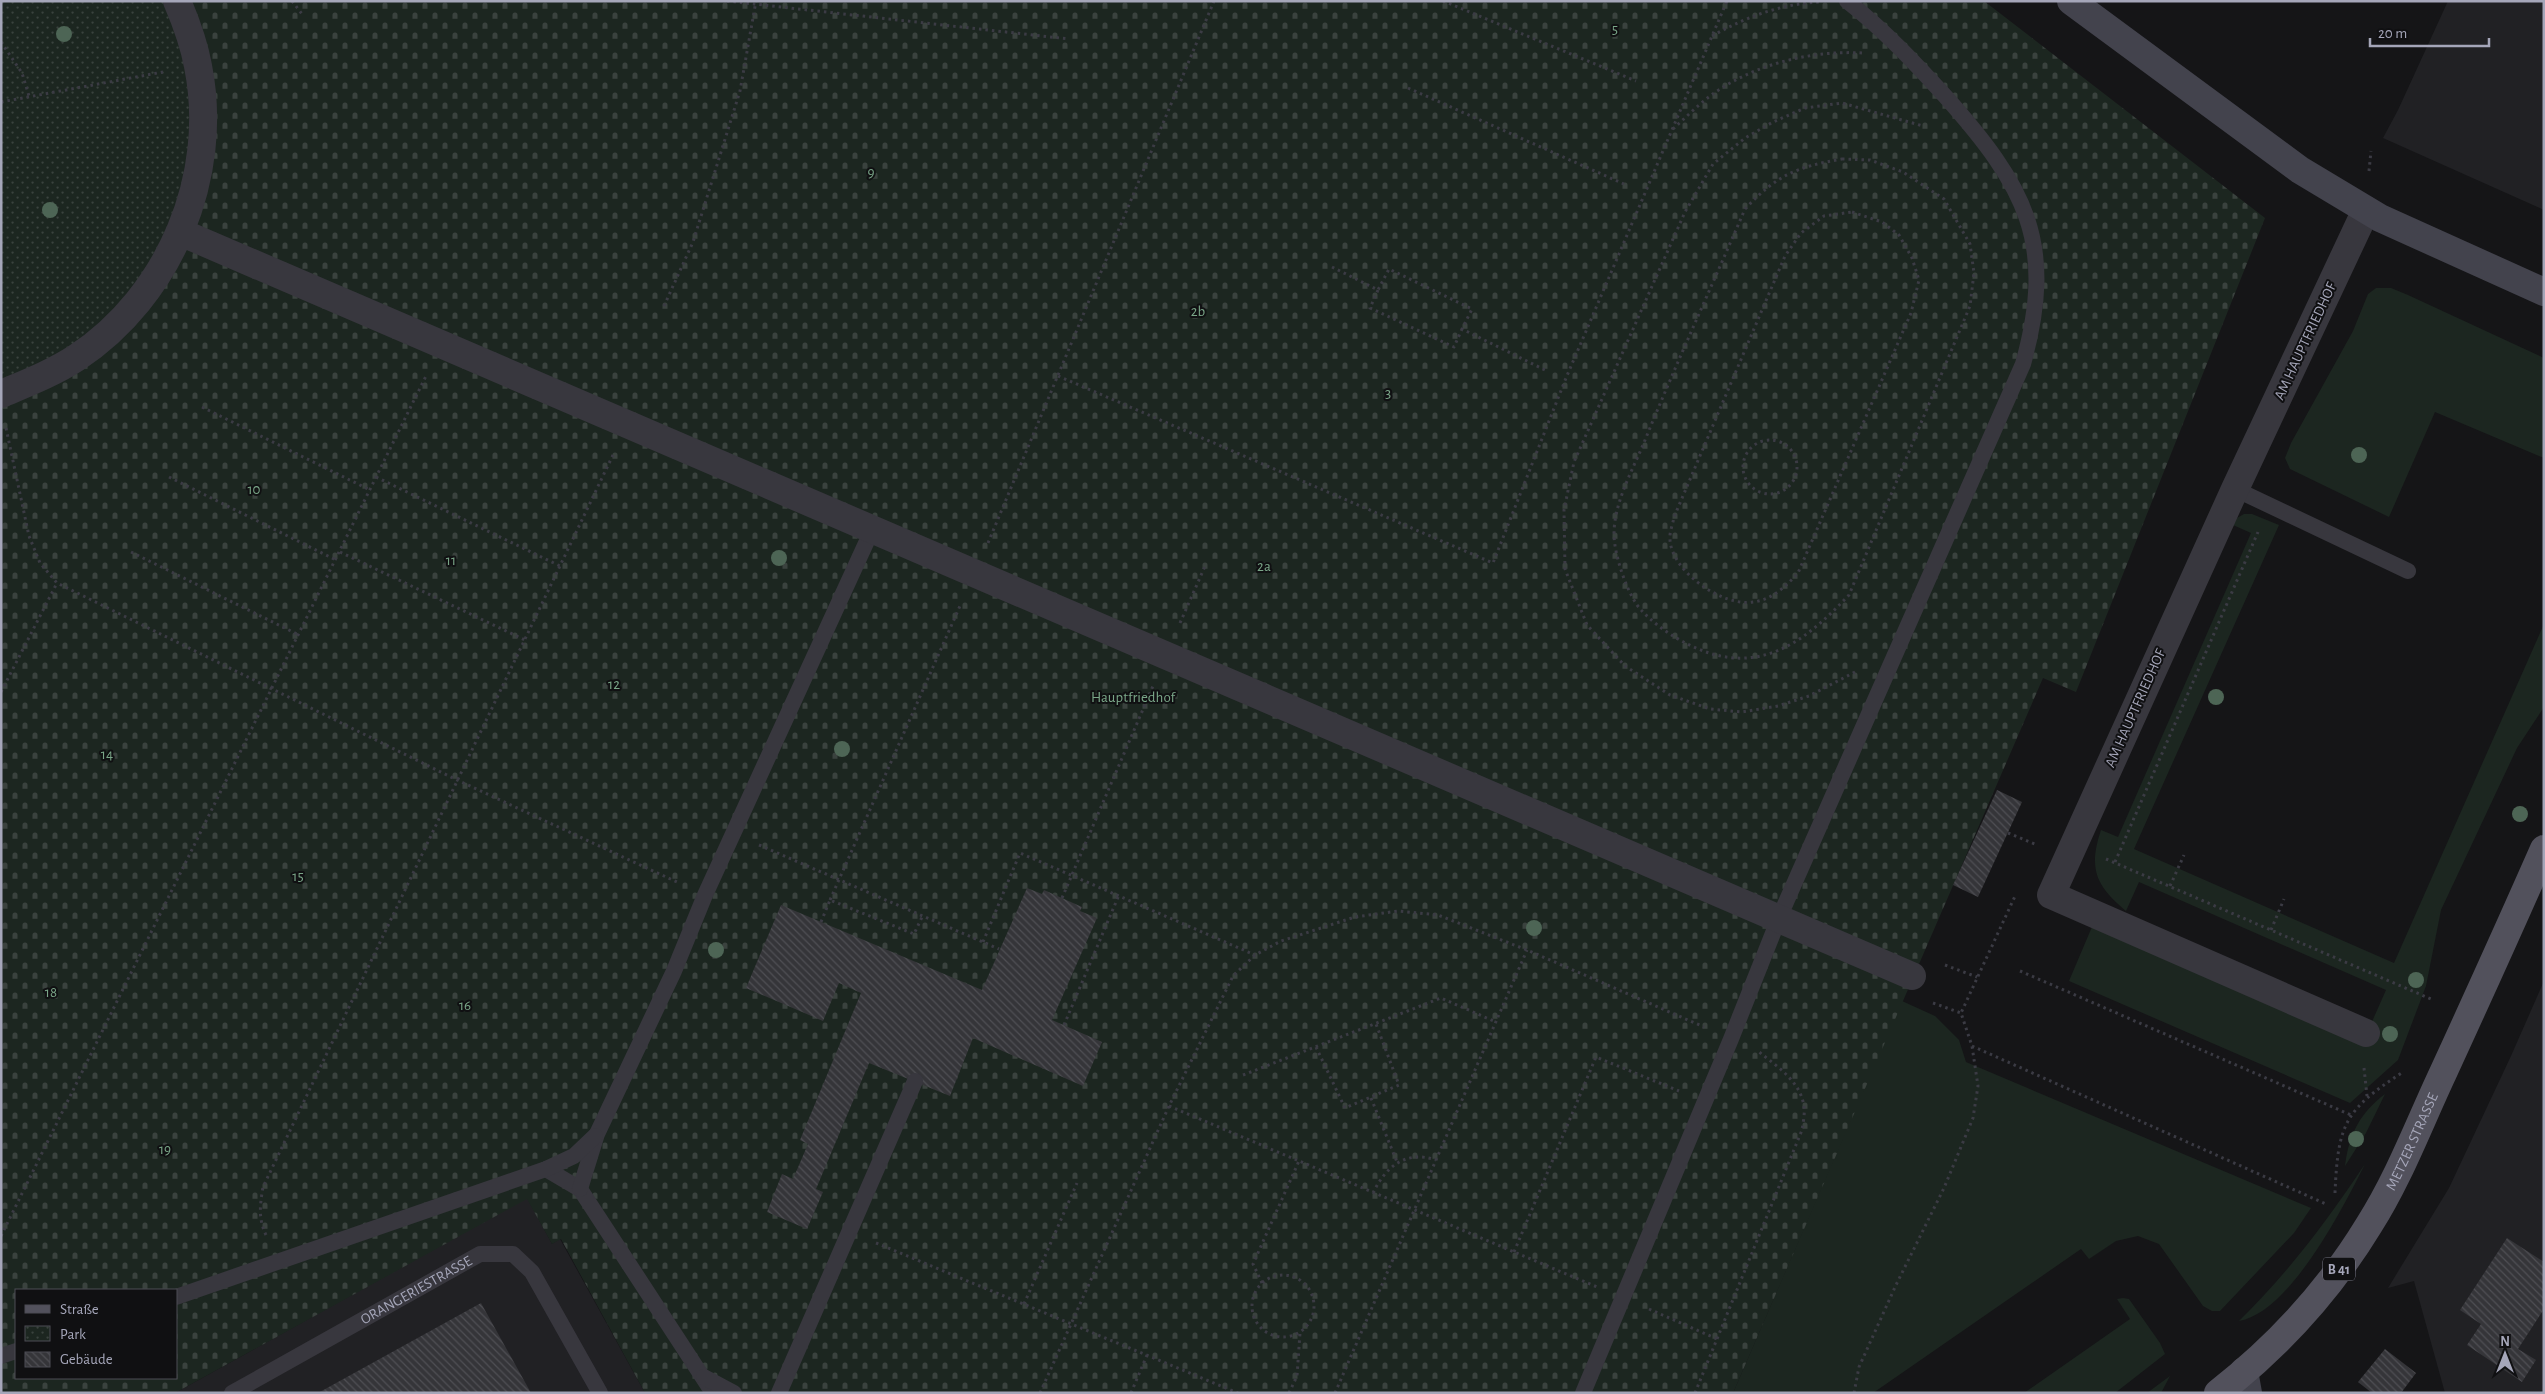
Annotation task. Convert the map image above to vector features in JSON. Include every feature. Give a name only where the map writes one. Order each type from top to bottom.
[{"type":"main road","points":[[2071,1],[2287,162],[2366,210],[2450,251],[2544,292]]},
{"type":"main road","name":"METZER STRASSE","points":[[2218,1393],[2246,1382],[2319,1295],[2369,1225],[2408,1148],[2542,857]]},
{"type":"street","points":[[1,394],[43,377],[77,357],[106,334],[150,286],[180,232],[198,174],[203,127],[198,66],[189,29],[177,1]]},
{"type":"street","name":"AM HAUPTFRIEDHOF","points":[[2366,210],[2235,489],[2051,896],[2366,1033]]},
{"type":"street","points":[[180,232],[1912,976]]},
{"type":"lane","points":[[1583,1393],[1731,1039],[1779,918],[2023,364],[2034,325],[2038,288],[2034,244],[2022,201],[2001,164],[1976,131],[1910,56],[1878,26],[1847,1]]},
{"type":"lane","points":[[2235,489],[2408,571]]},
{"type":"lane","points":[[580,1189],[597,1134],[674,971],[706,895],[872,530]]},
{"type":"lane","points":[[779,1393],[915,1081]]},
{"type":"lane","points":[[178,1296],[279,1263],[546,1169],[574,1156],[597,1134]]},
{"type":"lane","points":[[546,1169],[580,1189],[713,1393]]},
{"type":"lane","name":"ORANGERIESTRASSE","points":[[232,1393],[480,1254],[513,1254],[532,1272],[600,1393]]},
{"type":"lane","points":[[1,1356],[15,1351]]},
{"type":"lane","points":[[704,1377],[734,1393]]},
{"type":"path","points":[[292,1],[302,14]]},
{"type":"path","points":[[727,1],[756,2],[1069,39]]},
{"type":"path","points":[[821,922],[974,574],[1214,1]]},
{"type":"path","points":[[1443,1],[1636,81]]},
{"type":"path","points":[[1058,376],[1492,563],[1566,378],[1726,1]]},
{"type":"path","points":[[664,306],[693,242],[740,91],[756,2]]},
{"type":"path","points":[[1712,36],[1741,20],[1771,10],[1822,2]]},
{"type":"path","points":[[1,42],[22,73],[29,96]]},
{"type":"path","points":[[1671,131],[1710,96],[1748,73],[1789,60],[1833,51],[1910,56]]},
{"type":"path","points":[[1,102],[198,66]]},
{"type":"path","points":[[1408,88],[1624,184]]},
{"type":"path","points":[[1900,643],[1865,666],[1809,696],[1778,706],[1742,712],[1710,709],[1670,695],[1625,666],[1588,625],[1566,569],[1564,510],[1574,462],[1685,212],[1713,164],[1745,138],[1773,122],[1805,108],[1842,103],[1923,126]]},
{"type":"path","points":[[1842,159],[1870,160],[1903,172],[1944,199],[1970,244],[1974,273],[1970,306],[1958,334],[1849,595],[1821,625],[1780,652],[1748,658],[1718,656],[1690,646],[1641,610],[1619,564],[1614,535],[1618,506],[1745,209],[1766,187],[1788,174],[1815,164],[1842,159]]},
{"type":"path","points":[[1852,212],[1882,222],[1899,235],[1912,258],[1919,280],[1911,313],[1798,573],[1774,595],[1754,602],[1732,602],[1714,594],[1689,575],[1675,559],[1670,540],[1674,518],[1785,256],[1801,233],[1824,216],[1852,212]]},
{"type":"path","points":[[1332,267],[1378,290]]},
{"type":"path","points":[[1389,269],[1472,309],[1454,347],[1370,308],[1378,290],[1389,269]]},
{"type":"path","points":[[1462,329],[1547,371]]},
{"type":"path","points":[[1,1236],[442,345]]},
{"type":"path","points":[[202,408],[370,490]]},
{"type":"path","points":[[5,422],[29,536],[40,563],[57,583],[457,780],[706,895]]},
{"type":"path","points":[[279,1263],[261,1224],[259,1206],[263,1187],[628,425]]},
{"type":"path","points":[[1764,441],[1778,442],[1792,454],[1796,464],[1796,473],[1787,488],[1779,492],[1764,494],[1755,490],[1745,478],[1744,460],[1748,451],[1755,445],[1764,441]]},
{"type":"path","points":[[169,477],[336,560]]},
{"type":"path","points":[[376,477],[560,566]]},
{"type":"path","points":[[2270,506],[2115,862],[2431,999]]},
{"type":"path","points":[[131,552],[299,635]]},
{"type":"path","points":[[340,552],[525,640]]},
{"type":"path","points":[[1194,590],[1206,564]]},
{"type":"path","points":[[1,692],[57,583]]},
{"type":"path","points":[[1062,898],[1166,655]]},
{"type":"path","points":[[734,834],[999,949]]},
{"type":"path","points":[[2035,855],[2039,846]]},
{"type":"path","points":[[982,942],[1020,853],[1255,955]]},
{"type":"path","points":[[2170,886],[2184,855]]},
{"type":"path","points":[[1854,1393],[1859,1367],[1896,1285],[1944,1188],[1973,1118],[1978,1086],[1972,1046],[1961,1013],[2018,890]]},
{"type":"path","points":[[1064,1025],[1119,896]]},
{"type":"path","points":[[2271,930],[2284,899]]},
{"type":"path","points":[[830,900],[914,934],[923,915]]},
{"type":"path","points":[[1040,1393],[1169,1106],[1233,976],[1255,955],[1281,941],[1355,917],[1398,911],[1438,915],[1527,950],[1731,1039]]},
{"type":"path","points":[[1335,1393],[1527,950]]},
{"type":"path","points":[[1940,963],[1977,977]]},
{"type":"path","points":[[2020,971],[2351,1115]]},
{"type":"path","points":[[1243,1075],[1441,998],[1496,1022]]},
{"type":"path","points":[[1316,1047],[1345,1108],[1399,1084],[1376,1024]]},
{"type":"path","points":[[1972,1046],[2326,1204]]},
{"type":"path","points":[[1695,1393],[1802,1130],[1804,1107],[1799,1090],[1785,1072],[1756,1050]]},
{"type":"path","points":[[1514,1252],[1596,1057],[1704,1102]]},
{"type":"path","points":[[2335,1192],[2340,1137],[2351,1115],[2367,1097],[2403,1072]]},
{"type":"path","points":[[1371,1098],[1397,1162]]},
{"type":"path","points":[[1169,1106],[1717,1339]]},
{"type":"path","points":[[1373,1192],[1386,1170],[1397,1162],[1424,1156],[1436,1160]]},
{"type":"path","points":[[1262,1283],[1253,1264],[1299,1161]]},
{"type":"path","points":[[1024,1304],[1077,1183]]},
{"type":"path","points":[[850,1232],[1238,1393]]},
{"type":"path","points":[[1281,1275],[1300,1280],[1308,1287],[1315,1307],[1308,1326],[1300,1334],[1280,1337],[1270,1335],[1255,1321],[1252,1301],[1255,1291],[1262,1283],[1270,1278],[1281,1275]]},
{"type":"path","points":[[1289,1393],[1297,1376],[1300,1334]]},
{"type":"path","points":[[1131,1393],[1147,1355]]},
{"type":"shaded area","points":[[2448,1],[2544,1],[2544,210],[2383,138],[2398,110]]},
{"type":"shaded area","points":[[2544,981],[2544,1393],[2445,1393],[2414,1281],[2388,1288],[2449,1188]]},
{"type":"shaded area","points":[[527,1198],[552,1244],[560,1239],[645,1393],[175,1393]]},
{"type":"green space","name":"Hauptfriedhof","points":[[1,1],[1984,1],[2265,218],[2076,692],[2043,678],[1733,1393],[645,1393],[561,1239],[552,1244],[527,1199],[175,1393],[1,1393]]},
{"type":"green space","points":[[1,1],[177,1],[198,174],[127,315],[1,394]]},
{"type":"green space","points":[[2376,288],[2391,288],[2408,295],[2544,358],[2544,458],[2435,412],[2389,517],[2290,469],[2285,458],[2291,443],[2353,331],[2368,294]]},
{"type":"green space","points":[[2244,514],[2252,514],[2279,525],[2134,849],[2394,963],[2544,624],[2544,707],[2517,748],[2441,910],[2426,986],[2398,1060],[2350,1103],[2069,981],[2097,915],[2367,1033],[2386,990],[2139,882],[2126,911],[2101,885],[2097,876],[2095,856],[2101,830],[2118,837],[2251,533],[2233,525],[2237,518]]},
{"type":"green space","points":[[1902,1001],[1935,1016],[1959,1040],[1966,1062],[2311,1208],[2294,1233],[2220,1311],[2212,1311],[2203,1306],[2159,1244],[2138,1236],[2116,1241],[2089,1259],[2081,1249],[1873,1393],[1733,1393]]},
{"type":"green space","points":[[2385,1094],[2366,1133],[2345,1166],[2349,1144],[2357,1125],[2376,1101]]},
{"type":"green space","points":[[2365,1164],[2329,1231],[2295,1279],[2277,1299],[2258,1313],[2239,1321],[2306,1246]]},
{"type":"green space","points":[[2117,1299],[2129,1299],[2160,1343],[2165,1354],[2115,1393],[2024,1393],[2130,1319]]},
{"type":"green space","points":[[2170,1376],[2161,1393],[2147,1393]]},
{"type":"building","points":[[1997,790],[2022,802],[1978,897],[1953,885]]},
{"type":"building","points":[[1027,888],[1042,894],[1044,890],[1082,907],[1080,911],[1097,918],[1052,1020],[1102,1042],[1083,1086],[973,1038],[950,1096],[869,1063],[816,1189],[823,1192],[807,1229],[767,1212],[782,1174],[793,1179],[808,1144],[800,1140],[861,993],[839,983],[823,1021],[746,988],[781,905],[982,990]]},
{"type":"building","points":[[2507,1238],[2544,1262],[2544,1309],[2518,1349],[2536,1360],[2522,1382],[2467,1345],[2481,1324],[2460,1310]]},
{"type":"building","points":[[481,1303],[531,1393],[318,1393]]},
{"type":"building","points":[[2385,1349],[2416,1373],[2401,1393],[2372,1393],[2358,1382]]},
{"type":"park label","name":"5","points":[[1615,29]]},
{"type":"park label","name":"9","points":[[871,172]]},
{"type":"park label","name":"2b","points":[[1198,311]]},
{"type":"park label","name":"3","points":[[1388,393]]},
{"type":"park label","name":"10","points":[[254,489]]},
{"type":"park label","name":"11","points":[[451,560]]},
{"type":"park label","name":"2a","points":[[1264,566]]},
{"type":"park label","name":"12","points":[[614,684]]},
{"type":"park label","name":"14","points":[[107,754]]},
{"type":"park label","name":"15","points":[[298,876]]},
{"type":"park label","name":"18","points":[[51,992]]},
{"type":"park label","name":"16","points":[[465,1005]]},
{"type":"park label","name":"19","points":[[165,1149]]}]
